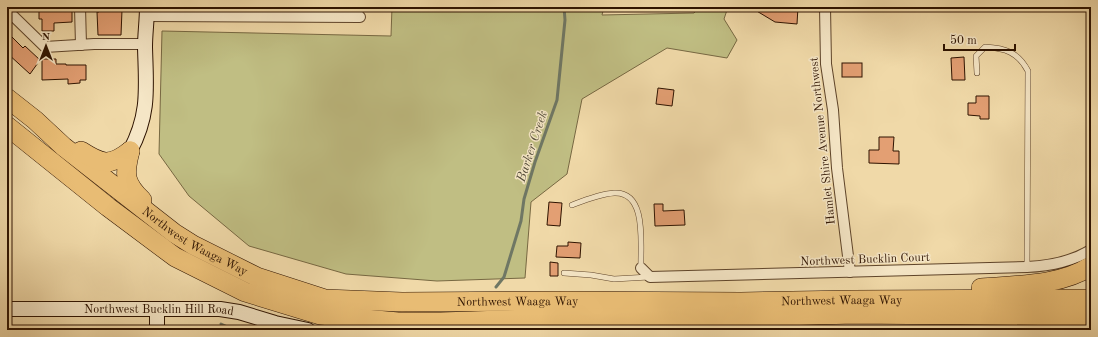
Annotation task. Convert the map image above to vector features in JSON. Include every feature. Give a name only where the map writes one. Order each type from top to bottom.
[{"type":"highway","name":"Northwest Waaga Way","points":[[7,98],[35,120],[64,147],[174,233],[193,245],[257,277],[325,299],[402,302],[741,302],[1091,299]]},
{"type":"highway","points":[[35,120],[94,159],[108,162],[120,159],[130,151]]},
{"type":"highway","name":"Northwest Waaga Way","points":[[7,126],[108,207],[175,257],[245,292],[320,315],[398,322],[559,318],[742,318],[854,314],[1091,317]]},
{"type":"highway","points":[[130,151],[126,168],[127,179],[132,190],[156,212],[174,233]]},
{"type":"highway","points":[[864,300],[1043,282],[1074,275],[1091,266]]},
{"type":"main road","points":[[130,151],[137,138],[144,114],[146,97],[145,44],[147,12]]},
{"type":"main road","name":"Northwest Bucklin Hill Road","points":[[7,309],[208,308],[226,310],[308,330]]},
{"type":"main road","points":[[157,309],[157,330]]},
{"type":"street","points":[[80,7],[81,45]]},
{"type":"street","name":"Hamlet Shire Avenue Northwest","points":[[825,7],[826,64],[833,110],[850,272]]},
{"type":"street","points":[[7,10],[45,48],[81,45],[145,44]]},
{"type":"street","points":[[147,12],[360,12]]},
{"type":"street","name":"Northwest Bucklin Court","points":[[650,277],[1027,267],[1048,265],[1066,261],[1091,250]]},
{"type":"street","points":[[641,268],[650,277]]},
{"type":"lane","points":[[977,73],[976,56],[985,47],[1009,51],[1018,57],[1028,71],[1027,267]]},
{"type":"lane","points":[[572,205],[613,193],[628,196],[638,210],[640,220],[641,268]]},
{"type":"lane","points":[[564,273],[591,275],[614,279],[650,277]]},
{"type":"shaded area","points":[[392,7],[604,7],[602,15],[694,13],[699,7],[728,7],[724,19],[737,40],[727,58],[667,48],[582,99],[567,174],[531,202],[525,278],[437,281],[346,274],[249,246],[189,196],[159,154],[162,31],[391,36]]},
{"type":"shaded area","points":[[104,326],[138,326],[141,330],[104,330]]},
{"type":"shaded area","points":[[1003,327],[1091,328],[1091,330],[993,330]]},
{"type":"building","points":[[39,7],[72,7],[72,22],[54,23],[54,31],[42,31],[42,19],[39,19]]},
{"type":"building","points":[[750,7],[798,7],[797,24],[775,22]]},
{"type":"building","points":[[99,10],[122,10],[121,35],[98,35],[97,12],[99,12]]},
{"type":"building","points":[[7,32],[23,48],[25,46],[40,60],[30,74],[7,53]]},
{"type":"building","points":[[964,57],[965,80],[952,80],[951,58]]},
{"type":"building","points":[[42,59],[56,59],[56,64],[86,65],[86,80],[80,80],[80,83],[68,84],[68,79],[42,80]]},
{"type":"building","points":[[842,63],[862,63],[862,77],[842,77]]},
{"type":"building","points":[[658,88],[674,90],[672,106],[656,104]]},
{"type":"building","points":[[976,96],[989,96],[989,119],[980,119],[980,116],[968,115],[968,103],[976,103]]},
{"type":"building","points":[[879,137],[894,137],[893,151],[899,151],[899,164],[869,163],[869,150],[879,150]]},
{"type":"building","points":[[549,202],[562,203],[560,226],[547,225]]},
{"type":"building","points":[[654,204],[663,204],[663,211],[684,210],[685,225],[655,226]]},
{"type":"building","points":[[568,242],[581,243],[580,258],[556,257],[557,246],[568,246]]},
{"type":"building","points":[[550,262],[558,263],[558,276],[550,276]]},
{"type":"waterway","name":"Barker Creek","points":[[496,287],[504,277],[521,221],[524,199],[535,162],[557,100],[565,20],[564,7]]},
{"type":"waterway","points":[[221,324],[234,330]]},
{"type":"waterway","points":[[1005,330],[1043,330]]}]
